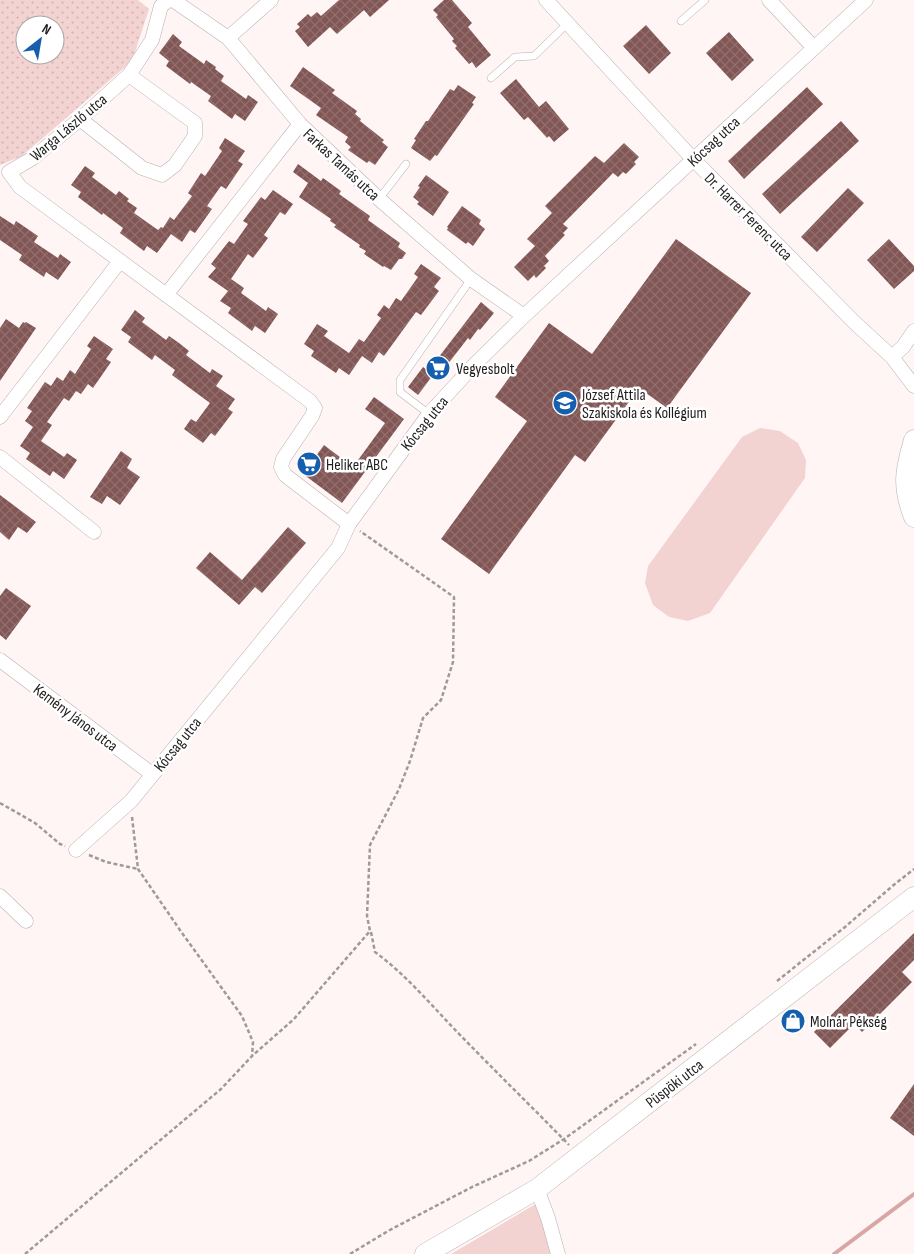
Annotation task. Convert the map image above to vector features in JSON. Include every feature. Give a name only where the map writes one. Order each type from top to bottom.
[{"type":"street","points":[[228,38],[271,0]]},
{"type":"street","name":"Dr. Harrer Ferenc utca","points":[[546,0],[693,159],[854,322],[892,356],[914,386]]},
{"type":"street","points":[[769,0],[814,48]]},
{"type":"street","name":"Kócsag utca","points":[[76,850],[130,801],[338,548],[349,524],[429,414],[475,364],[524,316],[866,0]]},
{"type":"street","name":"Farkas Tamás utca","points":[[168,2],[228,38],[300,124],[380,199],[471,279],[524,316]]},
{"type":"street","name":"Warga László utca","points":[[168,2],[152,40],[129,75],[33,158],[10,172],[20,187],[310,401],[315,408],[312,416],[283,459],[281,467],[285,475],[349,524]]},
{"type":"street","points":[[80,119],[142,168],[162,176],[175,165],[195,136],[195,123],[129,75]]},
{"type":"street","points":[[166,295],[300,124]]},
{"type":"street","points":[[0,417],[120,261]]},
{"type":"street","points":[[914,331],[902,347],[892,356],[914,368]]},
{"type":"street","points":[[914,440],[906,467],[906,488],[914,517]]},
{"type":"street","points":[[0,457],[94,532]]},
{"type":"street","points":[[906,488],[914,466]]},
{"type":"street","name":"Kemény János utca","points":[[0,660],[152,774]]},
{"type":"street","points":[[0,896],[26,921]]},
{"type":"street","name":"Püspöki utca","points":[[437,1251],[537,1189],[914,897]]},
{"type":"street","points":[[537,1189],[548,1218],[558,1254]]},
{"type":"lane","points":[[681,21],[705,0]]},
{"type":"lane","points":[[491,78],[515,57],[534,56],[568,23]]},
{"type":"lane","points":[[380,199],[406,164]]},
{"type":"lane","points":[[429,414],[400,392],[400,380],[471,279]]},
{"type":"path","points":[[349,524],[454,597],[452,662],[441,700],[424,718],[399,790],[370,844],[367,916],[375,952],[421,994],[465,1041],[581,1156]]},
{"type":"path","points":[[130,801],[138,869],[242,1016],[253,1042],[252,1056]]},
{"type":"path","points":[[770,986],[845,927],[896,882],[914,869]]},
{"type":"path","points":[[25,1254],[221,1090],[252,1056],[294,1019],[370,932]]},
{"type":"path","points":[[350,1254],[388,1231],[464,1191],[529,1161],[564,1139],[702,1039]]},
{"type":"shaded area","points":[[0,0],[138,0],[149,9],[132,61],[22,156],[0,165]]},
{"type":"shaded area","points":[[760,428],[780,431],[798,443],[806,460],[805,478],[710,613],[688,621],[669,617],[653,605],[645,583],[648,566],[742,437]]},
{"type":"shaded area","points":[[539,1202],[556,1254],[451,1254]]},
{"type":"building","points":[[339,0],[389,0],[370,17],[364,10],[337,34],[330,27],[308,47],[295,31],[300,27],[297,24],[308,14],[311,17],[317,12],[321,16]]},
{"type":"building","points":[[444,0],[452,0],[472,23],[468,27],[491,55],[476,68],[472,62],[469,64],[455,48],[457,46],[452,41],[454,39],[436,17],[438,15],[433,10]]},
{"type":"building","points":[[646,25],[671,53],[649,74],[623,46]]},
{"type":"building","points":[[729,32],[754,60],[732,81],[706,53]]},
{"type":"building","points":[[173,34],[182,42],[179,46],[204,64],[206,60],[216,67],[215,69],[224,76],[221,81],[246,99],[248,95],[258,102],[245,121],[235,114],[232,119],[208,101],[211,96],[191,82],[190,84],[166,66],[169,61],[159,53]]},
{"type":"building","points":[[303,67],[335,90],[332,93],[357,111],[355,114],[361,119],[360,121],[384,140],[382,142],[388,147],[375,165],[369,161],[367,163],[348,150],[351,147],[345,142],[348,137],[316,115],[321,108],[290,86]]},
{"type":"building","points":[[516,79],[539,107],[546,101],[569,129],[554,142],[549,136],[547,138],[528,117],[524,120],[500,93]]},
{"type":"building","points":[[458,85],[476,97],[472,103],[474,104],[437,156],[435,155],[430,161],[411,148],[416,140],[414,139],[450,89],[454,91]]},
{"type":"building","points":[[807,87],[823,104],[744,179],[728,161]]},
{"type":"building","points":[[841,121],[859,141],[780,214],[762,194]]},
{"type":"building","points":[[225,138],[245,151],[238,161],[243,164],[226,189],[221,186],[207,206],[212,209],[195,233],[190,230],[182,242],[171,234],[157,253],[147,246],[144,251],[120,233],[123,228],[78,197],[81,192],[71,185],[85,166],[95,173],[92,177],[116,195],[119,191],[129,199],[127,201],[137,208],[134,213],[158,230],[161,227],[163,228],[170,217],[174,220],[192,196],[188,193],[201,173],[205,176],[222,151],[219,148]]},
{"type":"building","points":[[624,143],[639,157],[634,162],[636,164],[626,174],[623,172],[618,177],[613,173],[563,224],[568,228],[563,233],[565,235],[545,256],[549,261],[544,266],[546,268],[536,278],[534,275],[528,281],[514,267],[535,246],[527,239],[552,213],[545,206],[595,156],[604,163]]},
{"type":"building","points":[[298,164],[321,181],[323,178],[341,191],[339,194],[370,216],[368,220],[400,243],[398,247],[406,253],[391,270],[364,254],[366,251],[334,227],[336,225],[330,221],[331,219],[299,197],[308,183],[293,172]]},
{"type":"building","points":[[426,175],[449,192],[433,216],[417,204],[419,202],[413,197]]},
{"type":"building","points":[[848,188],[864,203],[817,252],[801,237]]},
{"type":"building","points":[[273,190],[293,204],[285,215],[280,212],[264,235],[268,238],[253,258],[248,254],[231,279],[244,288],[241,293],[266,311],[268,307],[278,314],[265,333],[255,326],[252,331],[228,313],[231,308],[220,301],[228,291],[208,277],[216,268],[211,264],[229,241],[234,244],[248,224],[243,221],[261,197],[265,200]]},
{"type":"building","points":[[462,206],[481,220],[479,224],[485,229],[473,246],[468,242],[466,244],[447,230],[447,227]]},
{"type":"building","points":[[0,216],[14,225],[16,221],[38,236],[34,242],[58,258],[60,254],[71,262],[58,280],[46,272],[44,277],[19,260],[22,255],[0,240]]},
{"type":"building","name":"József Attila Szakiskola és Kollégium","points":[[676,239],[751,293],[667,408],[639,388],[585,462],[575,455],[489,574],[441,539],[527,421],[495,397],[549,323],[592,354]]},
{"type":"building","points":[[889,239],[914,266],[914,271],[894,289],[867,260]]},
{"type":"building","points":[[421,264],[441,278],[434,287],[439,291],[421,315],[416,312],[384,356],[379,352],[372,363],[362,356],[349,375],[339,368],[336,373],[311,356],[314,351],[304,344],[317,324],[328,331],[324,336],[349,353],[359,339],[364,342],[381,318],[377,315],[384,305],[389,309],[396,298],[401,301],[418,277],[414,274]]},
{"type":"building","points":[[481,302],[494,313],[470,340],[468,338],[444,369],[435,362]]},
{"type":"building","points":[[135,310],[145,318],[142,322],[166,340],[169,336],[179,343],[189,351],[186,355],[210,373],[212,369],[223,376],[216,386],[235,399],[228,409],[233,412],[215,436],[211,433],[203,443],[184,429],[191,419],[196,422],[210,403],[172,375],[175,370],[155,355],[152,360],[128,342],[131,337],[121,330]]},
{"type":"building","points":[[6,319],[19,328],[23,322],[26,322],[36,328],[0,381],[0,328]]},
{"type":"building","points":[[94,336],[113,349],[106,359],[111,362],[93,388],[88,384],[81,394],[76,391],[69,401],[64,398],[47,422],[52,425],[41,441],[64,457],[67,453],[77,460],[64,479],[53,471],[50,476],[26,459],[30,453],[20,446],[33,427],[25,421],[32,411],[27,408],[45,382],[51,386],[57,377],[63,381],[70,370],[75,374],[91,349],[87,346]]},
{"type":"building","points":[[423,367],[433,375],[418,395],[408,387]]},
{"type":"building","points":[[374,397],[404,419],[342,503],[303,474],[324,445],[353,467],[385,423],[365,409]]},
{"type":"building","points":[[121,451],[132,459],[127,468],[140,477],[120,505],[107,496],[102,504],[90,497]]},
{"type":"building","points":[[0,495],[36,522],[27,533],[18,527],[9,540],[0,532]]},
{"type":"building","points":[[288,527],[306,543],[262,593],[255,587],[239,605],[196,568],[210,552],[242,580]]},
{"type":"building","points":[[6,588],[31,606],[6,640],[0,635],[0,596]]},
{"type":"building","points":[[914,933],[914,960],[902,972],[912,982],[862,1032],[854,1024],[830,1048],[814,1032]]},
{"type":"building","points":[[914,1084],[914,1136],[890,1118]]},
{"type":"waterway","points":[[834,1254],[914,1194]]},
{"type":"place","name":"Vegyesbolt","points":[[438,368]]},
{"type":"place","name":"József Attila Szakiskola és Kollégium","points":[[565,403]]},
{"type":"place","name":"Heliker ABC","points":[[309,464]]},
{"type":"place","name":"Molnár Pékség","points":[[793,1021]]}]
